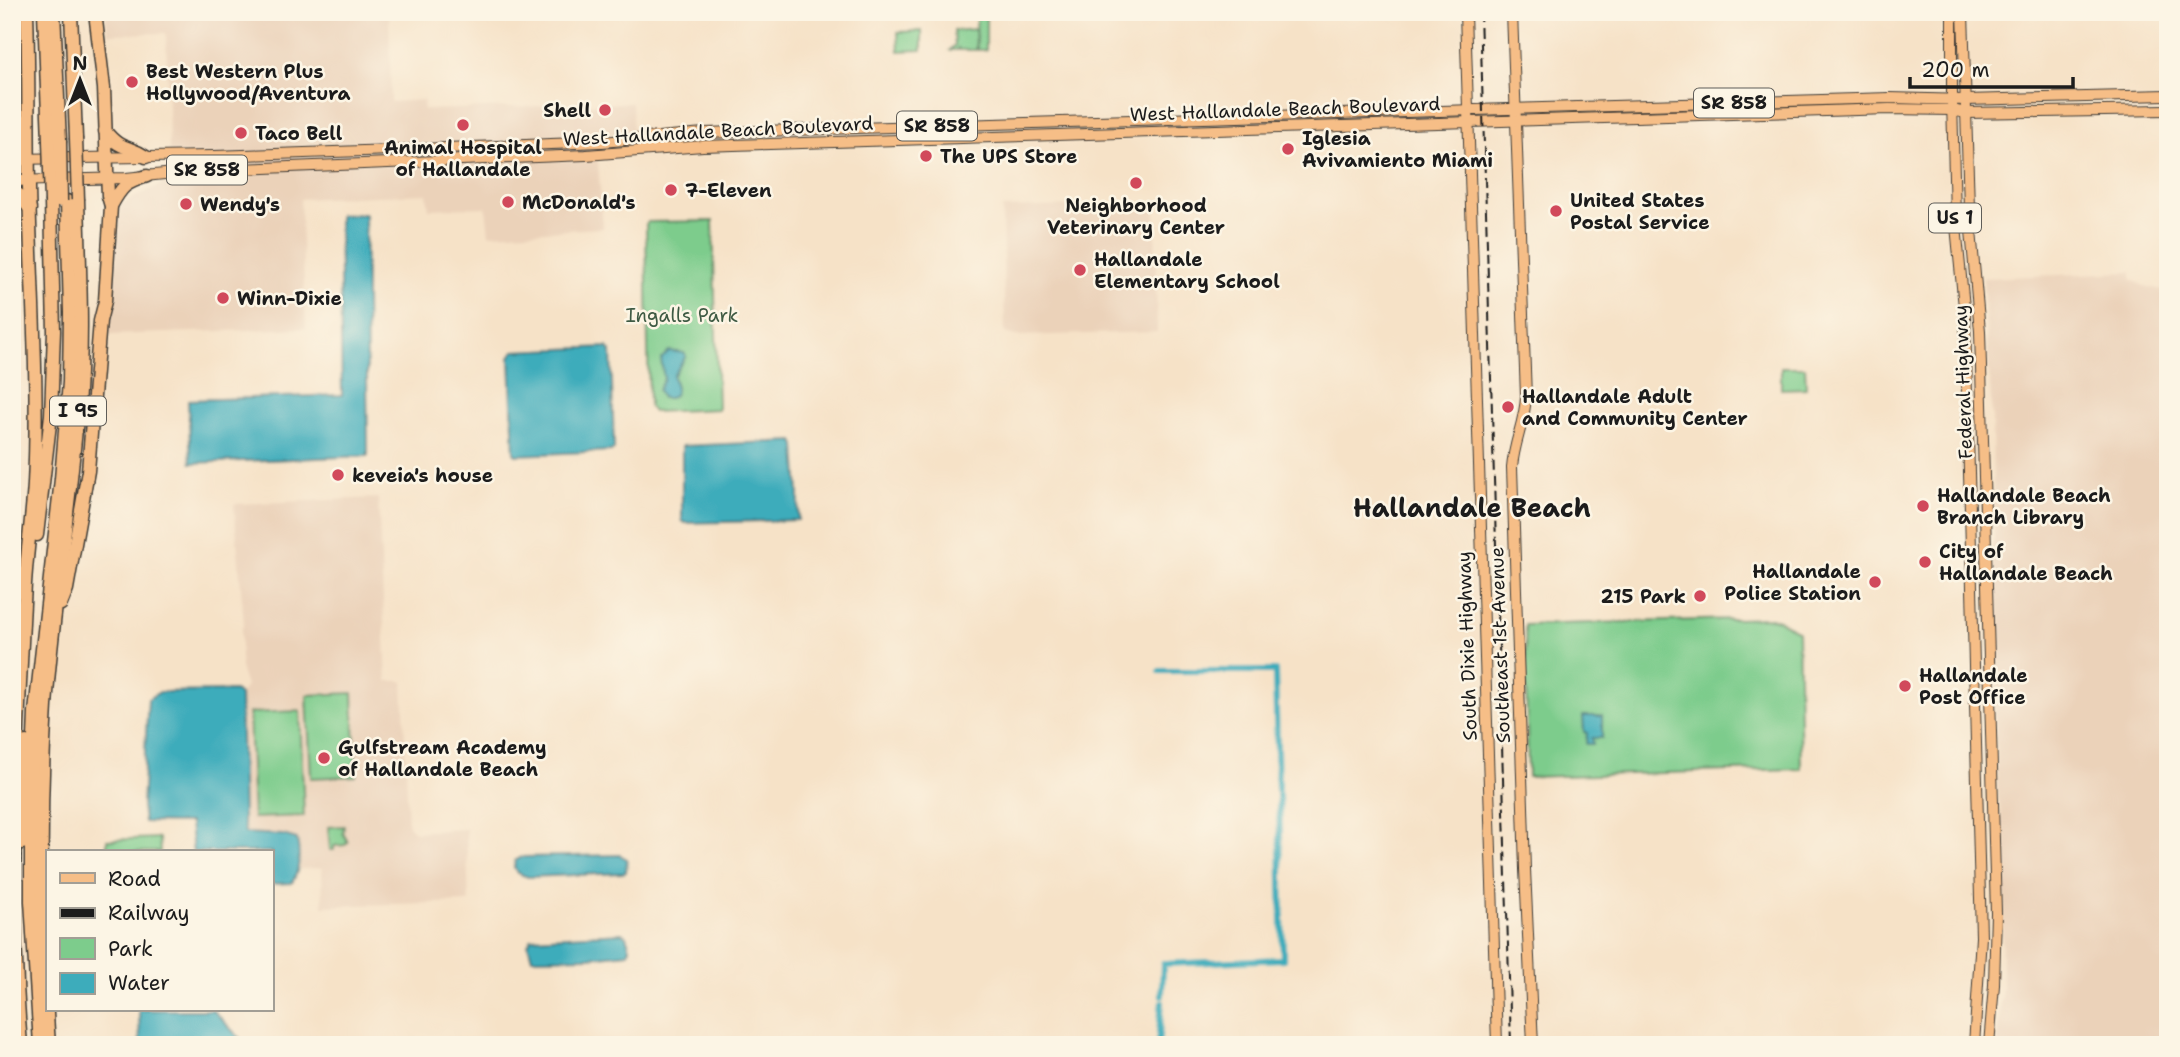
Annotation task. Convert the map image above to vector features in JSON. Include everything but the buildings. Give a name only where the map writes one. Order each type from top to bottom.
[{"type":"highway","points":[[23,647],[36,414],[27,12]]},
{"type":"highway","name":"I 95","points":[[44,12],[63,140],[64,201],[82,334],[78,415],[54,621],[41,816],[46,988]]},
{"type":"highway","points":[[54,12],[63,140]]},
{"type":"highway","points":[[63,12],[63,140]]},
{"type":"highway","points":[[63,12],[72,52]]},
{"type":"highway","name":"I 95","points":[[21,1045],[13,896],[15,778],[23,647],[51,415],[64,201],[63,140],[72,52],[71,12]]},
{"type":"highway","points":[[95,12],[104,88],[108,196],[111,206]]},
{"type":"highway","points":[[105,131],[119,146],[135,149],[146,157]]},
{"type":"highway","points":[[54,621],[67,589],[88,471],[100,321],[105,301],[111,206],[116,194],[124,186],[147,176]]},
{"type":"highway","points":[[12,191],[18,194],[30,209]]},
{"type":"highway","points":[[28,1045],[20,889],[23,787],[28,705],[60,422],[64,201]]},
{"type":"highway","points":[[40,1045],[31,901],[31,815],[36,712],[69,382],[70,313],[64,201]]},
{"type":"highway","name":"I 95","points":[[47,1012],[49,1045]]},
{"type":"main road","name":"South Dixie Highway","points":[[1465,12],[1497,1045]]},
{"type":"main road","name":"Southeast 1st Avenue","points":[[1512,12],[1526,397],[1523,419],[1513,450],[1512,467],[1533,1045]]},
{"type":"main road","name":"Federal Highway","points":[[1952,12],[1955,216],[1965,317],[1981,937],[1974,1045]]},
{"type":"main road","name":"Federal Highway","points":[[1963,12],[1969,208],[1980,331],[1996,913],[1989,1045]]},
{"type":"main road","name":"SR 858","points":[[1517,114],[1603,118],[1713,115],[1888,109],[1952,105],[1966,100],[2168,95]]},
{"type":"main road","name":"SR 858","points":[[1468,115],[1646,105],[1890,98],[1952,105],[1966,113],[2168,110]]},
{"type":"main road","points":[[1660,116],[1712,103]]},
{"type":"main road","points":[[1713,115],[1740,103]]},
{"type":"main road","points":[[1603,118],[1613,112],[1641,110],[1646,105]]},
{"type":"main road","name":"West Hallandale Beach Boulevard","points":[[12,159],[232,156],[563,143],[823,128],[1468,115]]},
{"type":"main road","name":"West Hallandale Beach Boulevard","points":[[12,181],[520,158],[703,146],[1468,115]]},
{"type":"main road","points":[[802,143],[816,136],[823,128]]},
{"type":"main road","points":[[823,142],[830,135],[847,128]]},
{"type":"main road","points":[[520,158],[522,153],[527,151],[553,150],[563,143]]},
{"type":"main road","points":[[471,160],[482,155],[509,153],[518,145]]},
{"type":"main road","points":[[1972,584],[1979,609],[1987,617]]},
{"type":"main road","points":[[1973,618],[1981,627],[1988,649]]},
{"type":"shaded area","points":[[105,12],[389,12],[391,102],[423,100],[424,110],[632,103],[633,135],[596,136],[603,228],[489,234],[486,207],[429,209],[427,194],[300,199],[306,328],[108,335],[117,206],[170,180],[166,33],[108,34]]},
{"type":"shaded area","name":"Hallandale Elementary School","points":[[1155,204],[1157,332],[1016,336],[1005,333],[1002,208]]},
{"type":"shaded area","points":[[2132,272],[2132,280],[2144,286],[2168,291],[2168,1045],[1997,1045],[2002,987],[2001,814],[1994,694],[1997,681],[1992,548],[1992,416],[1983,278]]},
{"type":"shaded area","points":[[378,498],[387,681],[403,681],[408,825],[415,832],[466,829],[469,902],[323,906],[322,868],[297,869],[300,852],[283,835],[245,833],[240,695],[246,686],[241,671],[241,631],[244,623],[234,504]]},
{"type":"green space","points":[[976,12],[986,12],[986,50],[977,50]]},
{"type":"green space","points":[[975,29],[976,50],[959,50],[958,47],[958,50],[950,50],[955,45],[954,31]]},
{"type":"green space","points":[[922,31],[922,50],[899,51],[898,32]]},
{"type":"green space","name":"Ingalls Park","points":[[713,221],[718,409],[653,412],[649,407],[646,224]]},
{"type":"green space","points":[[1781,367],[1805,367],[1806,388],[1781,389]]},
{"type":"green space","points":[[1771,618],[1798,632],[1801,769],[1528,777],[1525,625]]},
{"type":"green space","points":[[353,693],[356,776],[311,778],[307,695]]},
{"type":"green space","points":[[300,711],[304,816],[253,818],[249,713]]},
{"type":"green space","points":[[344,826],[343,833],[348,842],[330,850],[328,827]]},
{"type":"green space","points":[[159,838],[160,850],[107,850],[107,840]]},
{"type":"water","points":[[365,214],[368,456],[191,463],[188,400],[342,395],[339,215]]},
{"type":"water","points":[[607,347],[611,351],[614,449],[516,455],[510,357],[514,351]]},
{"type":"water","points":[[669,351],[684,353],[686,356],[673,376],[675,394],[670,398],[662,398],[658,390],[664,379],[661,359]]},
{"type":"water","points":[[794,441],[799,495],[798,520],[685,523],[682,520],[682,446]]},
{"type":"water","points":[[234,691],[240,695],[245,833],[283,835],[297,839],[299,862],[292,883],[273,884],[273,850],[193,850],[190,823],[144,822],[142,806],[148,699],[160,692]]},
{"type":"water","points":[[1583,716],[1602,716],[1602,738],[1592,738],[1593,744],[1586,744],[1587,733],[1584,732]]},
{"type":"water","points":[[620,855],[627,859],[626,872],[622,873],[528,877],[517,873],[514,867],[515,861],[522,857]]},
{"type":"water","points":[[622,933],[626,936],[630,948],[628,953],[532,958],[528,944],[532,938]]},
{"type":"water","points":[[139,1012],[215,1012],[246,1045],[140,1045]]},
{"type":"waterway","points":[[1160,671],[1275,671],[1278,790]]},
{"type":"waterway","points":[[1162,995],[1163,964],[1283,959],[1279,795]]},
{"type":"waterway","points":[[1158,1045],[1162,1002]]},
{"type":"railway","points":[[1480,12],[1511,1045]]},
{"type":"place","name":"Best Western Plus Hollywood/Aventura","points":[[132,82]]},
{"type":"place","name":"Shell","points":[[605,110]]},
{"type":"place","name":"Animal Hospital of Hallandale","points":[[463,125]]},
{"type":"place","name":"Taco Bell","points":[[241,133]]},
{"type":"place","name":"Iglesia Avivamiento Miami","points":[[1288,149]]},
{"type":"place","name":"The UPS Store","points":[[926,156]]},
{"type":"place","name":"Neighborhood Veterinary Center","points":[[1136,183]]},
{"type":"place","name":"7-Eleven","points":[[671,190]]},
{"type":"place","name":"McDonald's","points":[[508,202]]},
{"type":"place","name":"Wendy's","points":[[186,204]]},
{"type":"place","name":"United States Postal Service","points":[[1556,211]]},
{"type":"place","name":"Hallandale Elementary School","points":[[1080,270]]},
{"type":"place","name":"Winn-Dixie","points":[[223,298]]},
{"type":"place","name":"Hallandale Adult and Community Center","points":[[1508,407]]},
{"type":"place","name":"keveia's house","points":[[338,475]]},
{"type":"place","name":"Hallandale Beach Branch Library","points":[[1923,506]]},
{"type":"place","name":"City of Hallandale Beach","points":[[1925,562]]},
{"type":"place","name":"Hallandale Police Station","points":[[1875,582]]},
{"type":"place","name":"215 Park","points":[[1700,596]]},
{"type":"place","name":"Hallandale Post Office","points":[[1905,686]]},
{"type":"place","name":"Gulfstream Academy of Hallandale Beach","points":[[324,758]]},
{"type":"district","name":"Hallandale Beach","points":[[1472,507]]}]
